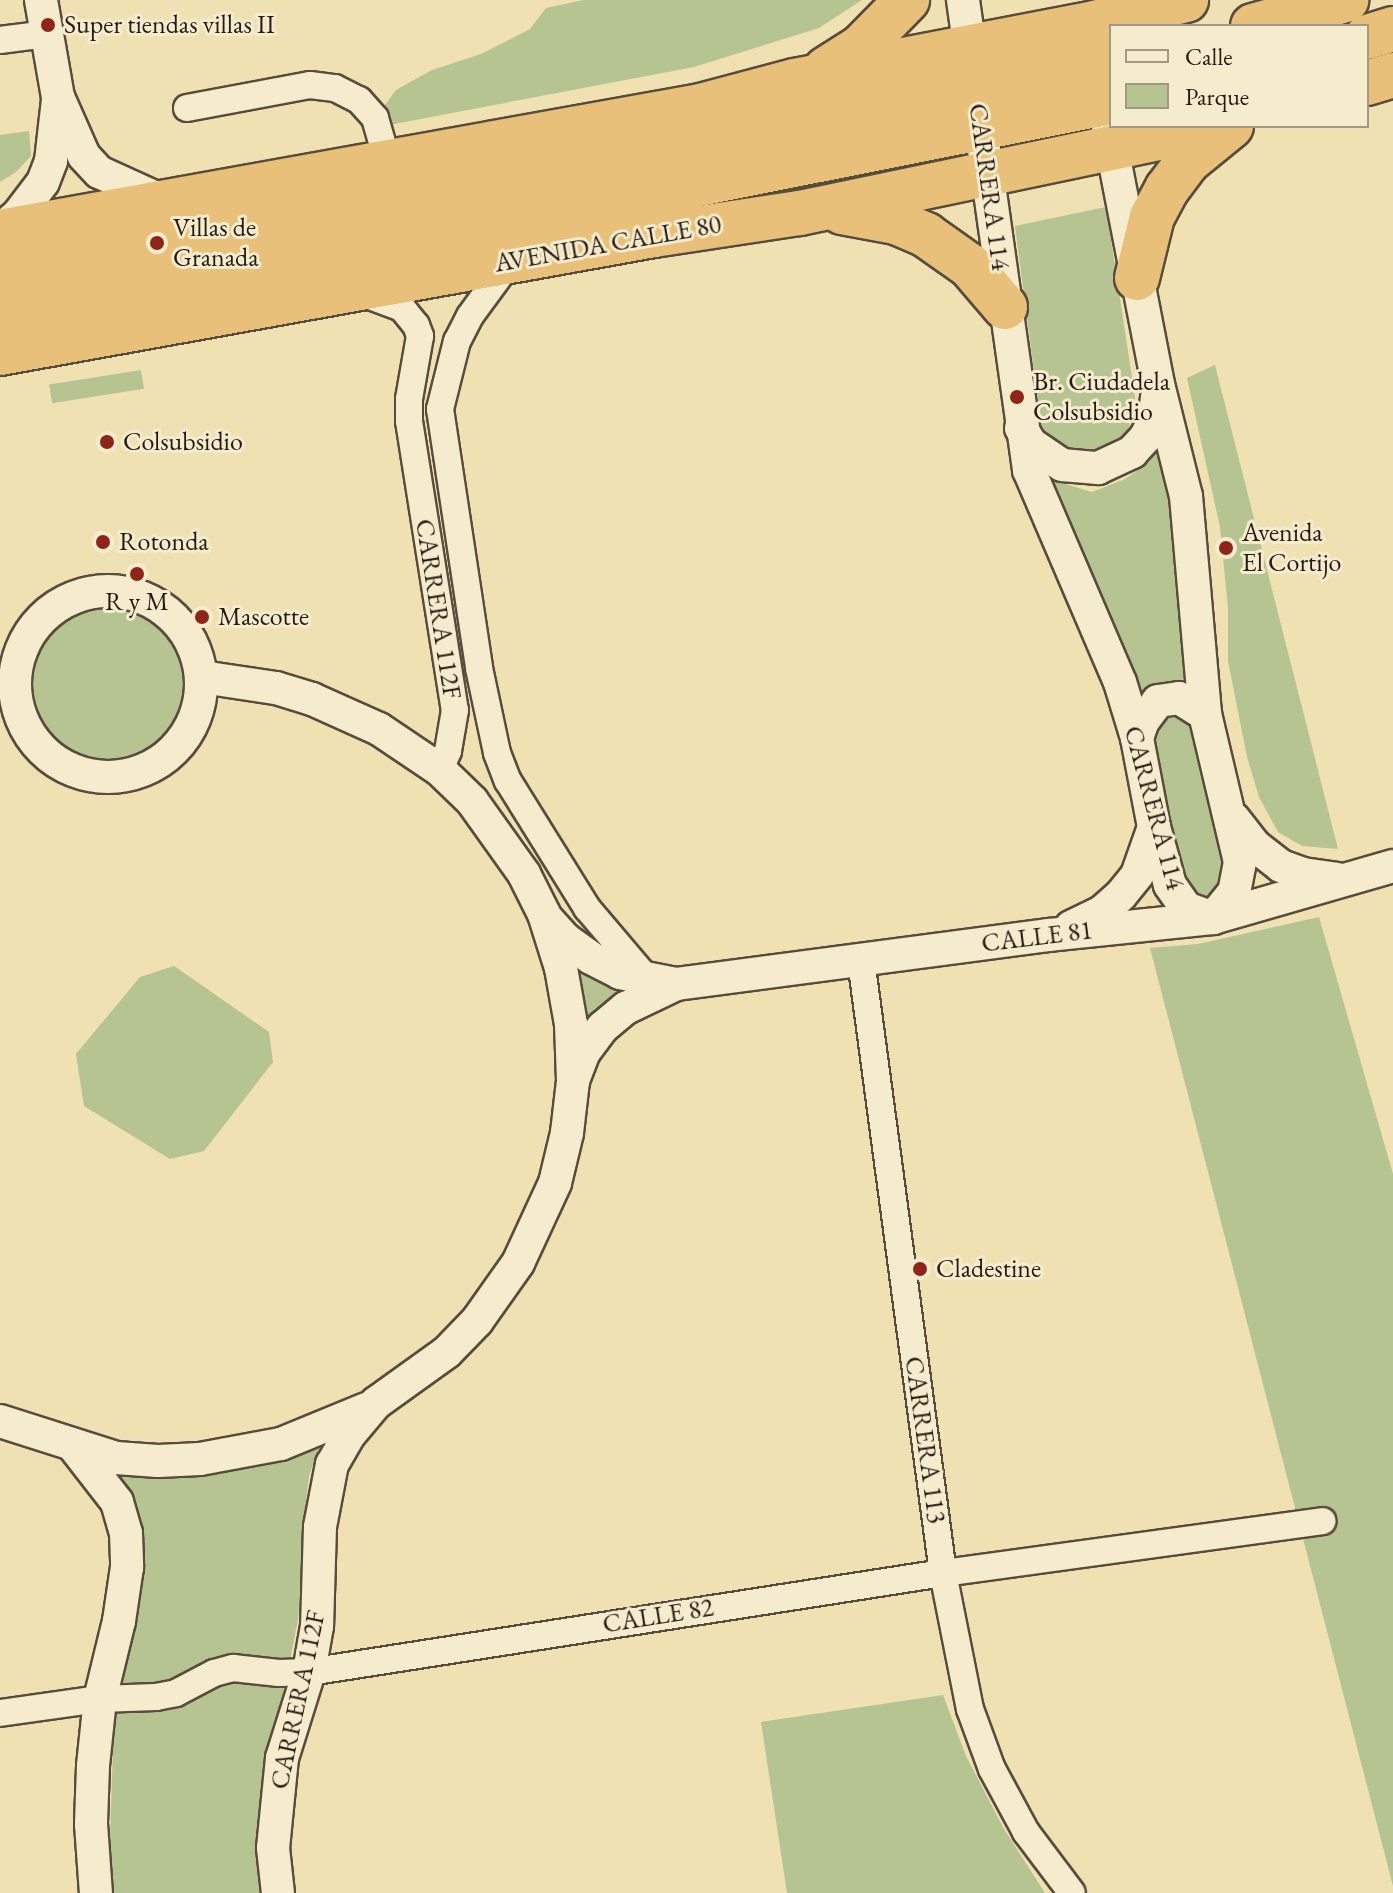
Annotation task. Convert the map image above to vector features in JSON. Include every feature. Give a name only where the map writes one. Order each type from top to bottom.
[{"type":"highway","points":[[794,81],[829,68],[861,47],[907,0]]},
{"type":"highway","name":"AVENIDA CALLE 80","points":[[1151,24],[1186,0]]},
{"type":"highway","points":[[1260,24],[1346,0]]},
{"type":"highway","points":[[1369,36],[1393,29]]},
{"type":"highway","name":"AVENIDA CALLE 80","points":[[0,271],[497,182],[975,88],[1102,58]]},
{"type":"highway","points":[[1369,82],[1393,75]]},
{"type":"highway","name":"AVENIDA CALLE 80","points":[[0,231],[700,106],[794,81],[975,88]]},
{"type":"highway","name":"AVENIDA CALLE 80","points":[[0,314],[562,211],[975,88]]},
{"type":"highway","name":"AVENIDA CALLE 80","points":[[0,353],[511,260],[800,213],[1206,128]]},
{"type":"highway","points":[[1137,278],[1152,217],[1167,189],[1187,162],[1229,128]]},
{"type":"highway","points":[[800,213],[865,214],[926,235],[970,266],[1005,307]]},
{"type":"street","points":[[41,0],[58,97],[84,156],[99,172],[167,203]]},
{"type":"street","name":"CARRERA 114","points":[[963,0],[1021,428],[1035,490],[1109,655],[1137,738],[1154,827],[1176,897],[1186,908],[1213,918],[1234,892],[1240,862],[1232,817],[1205,714],[1186,496],[1158,384],[1111,149],[1102,58]]},
{"type":"street","points":[[0,40],[46,34]]},
{"type":"street","points":[[187,108],[310,85],[335,88],[359,100],[375,118],[388,163]]},
{"type":"street","points":[[0,231],[18,215],[43,182],[51,161],[58,97]]},
{"type":"street","name":"CARRERA 112F","points":[[511,260],[479,303],[457,341],[440,409],[479,668],[497,753],[508,781],[587,908],[662,982]]},
{"type":"street","name":"CARRERA 112F","points":[[278,1893],[273,1848],[282,1758],[309,1672],[317,1626],[323,1495],[332,1464],[349,1435],[376,1403],[447,1352],[477,1321],[518,1263],[555,1183],[567,1133],[573,1081],[571,1024],[564,982],[544,914],[500,836],[440,770],[448,751],[455,710],[411,445],[409,399],[420,336],[416,325],[402,308],[351,289]]},
{"type":"street","points":[[1021,428],[1031,444],[1062,465],[1080,469],[1116,462],[1145,438],[1154,422],[1158,384]]},
{"type":"street","points":[[97,591],[127,592],[156,602],[179,622],[195,647],[202,677],[199,705],[189,731],[171,753],[148,769],[121,777],[93,777],[55,760],[8,708],[20,653],[32,630],[50,611],[72,598],[97,591]]},
{"type":"street","points":[[202,677],[264,686],[312,699],[379,729],[440,770]]},
{"type":"street","points":[[1137,738],[1143,721],[1158,701],[1179,698],[1205,714]]},
{"type":"street","points":[[1232,817],[1254,845],[1281,866],[1325,879],[1349,879]]},
{"type":"street","points":[[1049,935],[1102,912],[1121,895],[1148,852],[1154,827]]},
{"type":"street","name":"CALLE 81","points":[[544,914],[565,939],[591,958],[620,973],[662,982],[1213,918],[1393,866]]},
{"type":"street","name":"CARRERA 113","points":[[861,960],[943,1573],[970,1709],[992,1769],[1026,1832],[1072,1893]]},
{"type":"street","name":"CALLE 81","points":[[573,1081],[584,1052],[603,1027],[662,982]]},
{"type":"street","points":[[0,1421],[75,1448],[116,1458],[158,1461],[241,1454],[320,1431],[376,1403]]},
{"type":"street","points":[[75,1448],[117,1502],[126,1533],[127,1567],[119,1621],[100,1699],[91,1824],[96,1893]]},
{"type":"street","name":"CALLE 82","points":[[0,1713],[100,1699],[176,1693],[214,1673],[233,1668],[279,1673],[309,1672],[423,1651],[943,1573],[1322,1521]]},
{"type":"green space","points":[[583,0],[862,0],[819,28],[694,67],[389,125],[385,105],[396,90],[432,70],[481,54],[530,29],[546,8]]},
{"type":"green space","points":[[29,131],[31,156],[16,172],[0,182],[0,135]]},
{"type":"green space","points":[[1106,207],[1135,397],[1129,428],[1119,443],[1092,454],[1071,451],[1050,438],[1041,425],[1015,226]]},
{"type":"green space","points":[[1215,365],[1338,849],[1302,846],[1278,832],[1259,797],[1247,757],[1228,661],[1228,608],[1220,527],[1187,378]]},
{"type":"green space","points":[[141,370],[144,389],[52,403],[49,385]]},
{"type":"green space","points":[[1160,446],[1175,507],[1189,692],[1137,715],[1042,477],[1092,492],[1125,479],[1148,463]]},
{"type":"green space","points":[[108,603],[138,609],[164,627],[182,653],[188,683],[182,713],[164,739],[138,757],[108,763],[78,757],[52,739],[34,713],[28,683],[34,653],[52,627],[78,609]]},
{"type":"green space","points":[[1176,709],[1194,720],[1232,863],[1215,903],[1186,892],[1151,764],[1152,722]]},
{"type":"green space","points":[[1319,917],[1393,1174],[1393,1886],[1150,948],[1198,944]]},
{"type":"green space","points":[[574,957],[637,989],[584,1033]]},
{"type":"green space","points":[[174,966],[269,1032],[273,1062],[204,1151],[170,1159],[84,1106],[76,1054],[140,977]]},
{"type":"green space","points":[[320,1444],[309,1476],[298,1620],[263,1797],[260,1853],[263,1893],[114,1893],[109,1864],[114,1720],[140,1530],[134,1501],[118,1472],[197,1474],[267,1464]]},
{"type":"green space","points":[[943,1695],[966,1756],[1004,1829],[1045,1893],[787,1893],[761,1722]]},
{"type":"place","name":"Super tiendas villas II","points":[[48,25]]},
{"type":"place","name":"Villas de Granada","points":[[157,243]]},
{"type":"place","name":"Br. Ciudadela Colsubsidio","points":[[1017,397]]},
{"type":"place","name":"Colsubsidio","points":[[107,442]]},
{"type":"place","name":"Rotonda","points":[[103,542]]},
{"type":"place","name":"Avenida El Cortijo","points":[[1226,548]]},
{"type":"place","name":"R y M","points":[[137,574]]},
{"type":"place","name":"Mascotte","points":[[202,617]]},
{"type":"place","name":"Cladestine","points":[[920,1269]]}]
